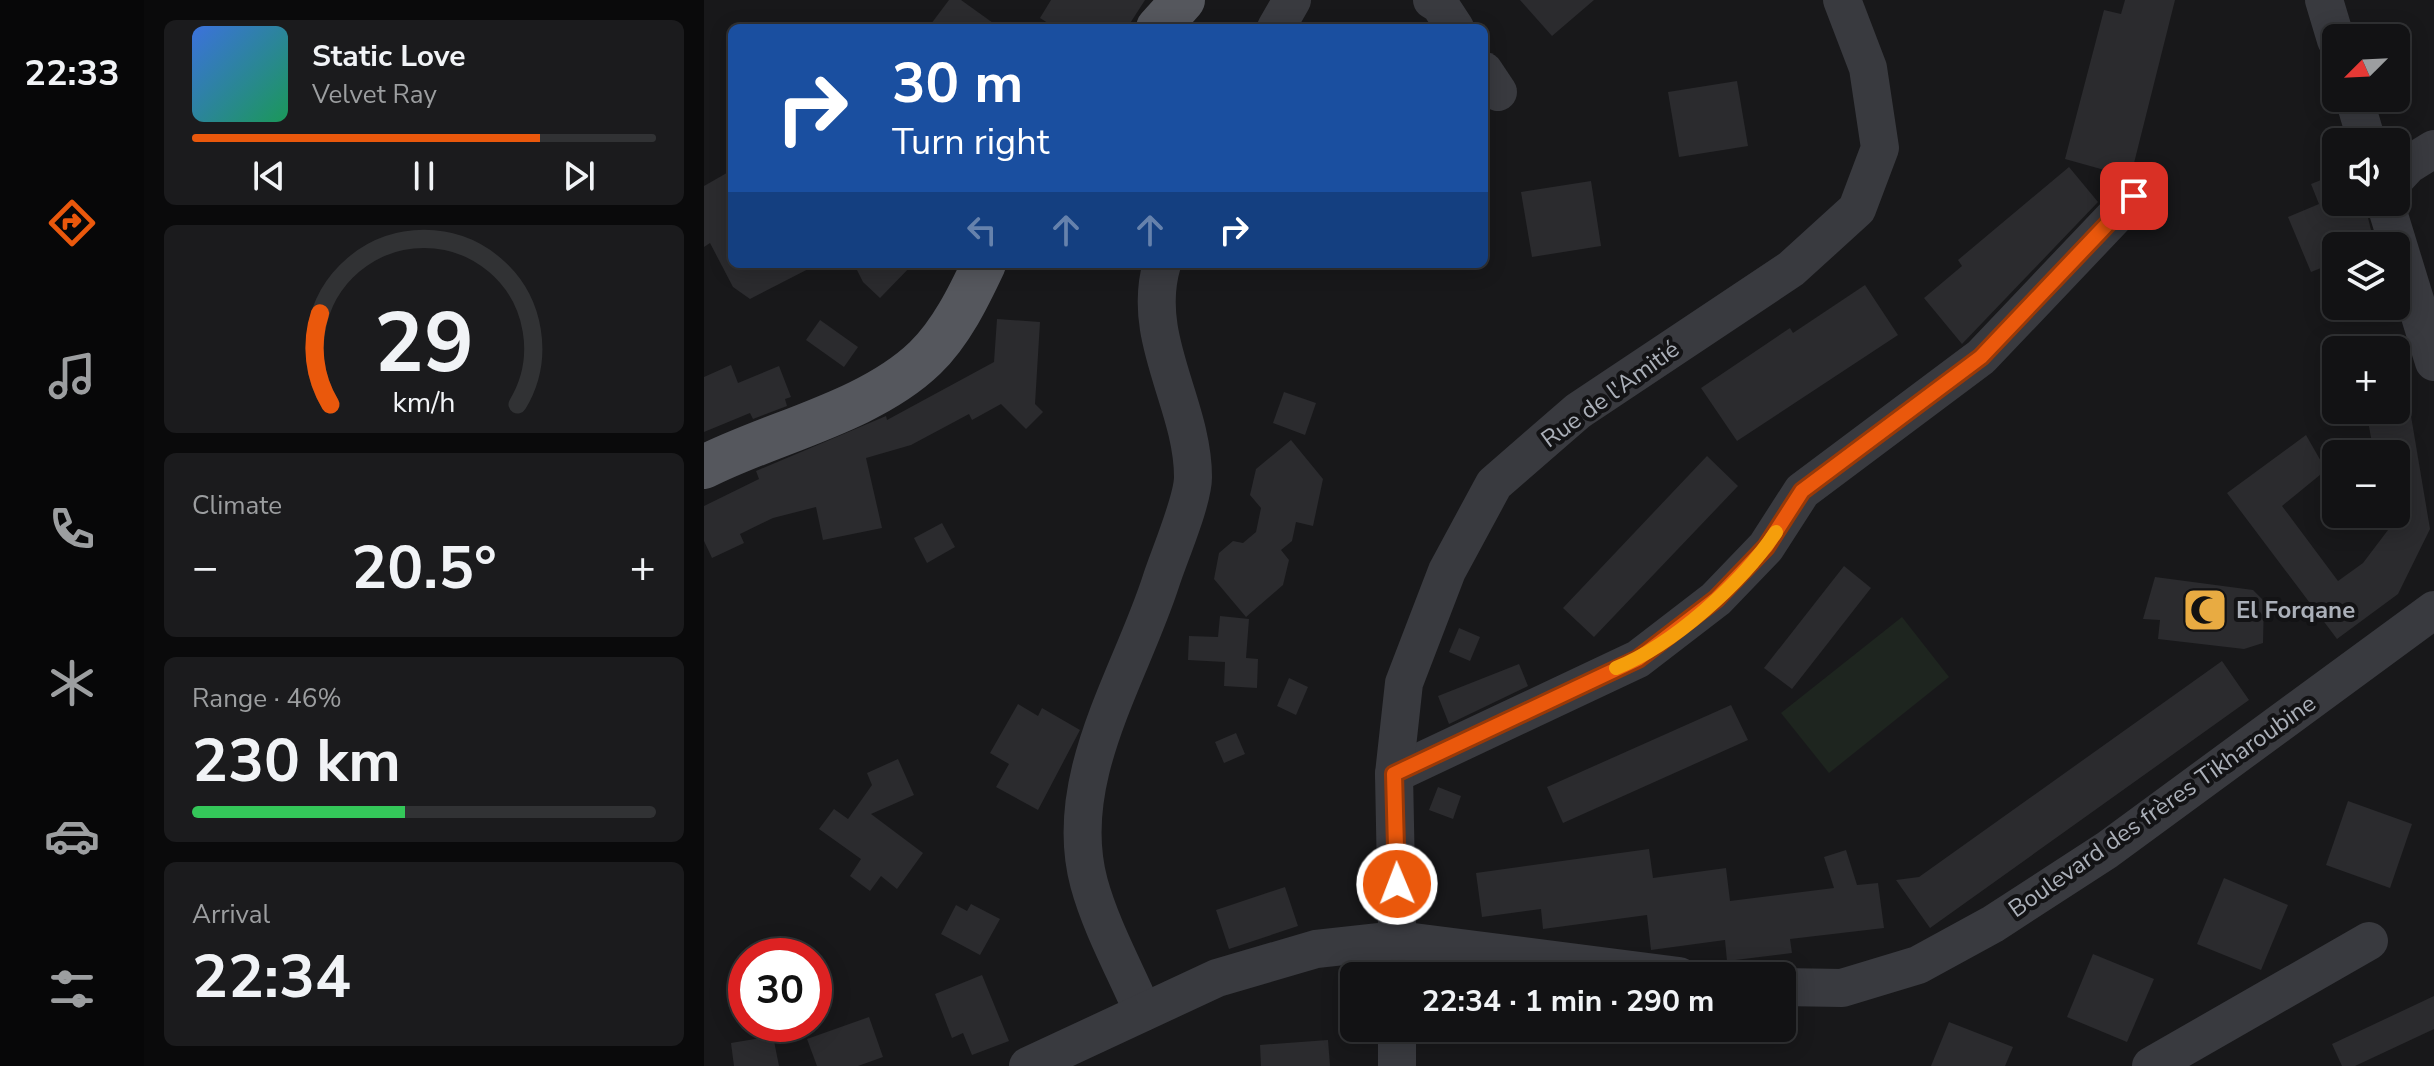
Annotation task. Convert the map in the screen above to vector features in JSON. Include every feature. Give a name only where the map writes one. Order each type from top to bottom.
[{"type":"main road","points":[[1162,24],[1183,0]]},
{"type":"main road","points":[[704,467],[872,395],[926,358],[965,304],[982,268]]},
{"type":"street","points":[[1278,24],[1292,0]]},
{"type":"street","points":[[1432,0],[1440,5],[1452,24]]},
{"type":"street","name":"Rue de l'Amitié","points":[[1398,958],[1394,774],[1404,683],[1447,571],[1494,484],[1578,411],[1791,269],[1857,209],[1880,148],[1868,68],[1842,0]]},
{"type":"street","points":[[2324,0],[2331,24]]},
{"type":"street","points":[[2410,164],[2434,149]]},
{"type":"street","points":[[1394,774],[1638,659],[1716,599],[1766,547],[1802,491],[1981,357],[2134,196]]},
{"type":"street","points":[[2389,216],[2434,362]]},
{"type":"street","points":[[1143,1012],[1089,882],[1081,812],[1098,746],[1151,613],[1194,481],[1189,428],[1160,344],[1158,278],[1161,268]]},
{"type":"street","name":"Boulevard des frères Tikharoubine","points":[[1796,987],[1842,988],[1918,965],[1993,924],[2107,850],[2434,610]]},
{"type":"street","points":[[2151,1066],[2369,941]]},
{"type":"street","points":[[1035,1064],[1217,978],[1316,949],[1460,962]]},
{"type":"street","points":[[1397,1042],[1397,1066]]},
{"type":"shaded area","points":[[1902,617],[1949,677],[1829,773],[1781,713]]},
{"type":"building","points":[[949,0],[961,0],[994,24],[931,24]]},
{"type":"building","points":[[1051,0],[1145,0],[1130,24],[1050,24],[1040,18]]},
{"type":"building","points":[[1520,0],[1594,0],[1552,36]]},
{"type":"building","points":[[2125,0],[2175,0],[2131,175],[2126,176],[2065,159],[2104,10],[2121,14]]},
{"type":"building","points":[[1737,81],[1748,146],[1679,157],[1668,92]]},
{"type":"building","points":[[2069,167],[2098,202],[1962,344],[1924,298],[1962,266],[1958,260]]},
{"type":"building","points":[[728,172],[728,268],[810,268],[750,299],[733,287],[710,243],[704,247],[704,186]]},
{"type":"building","points":[[2322,180],[2322,216],[2368,216],[2372,232],[2322,232],[2322,268],[2311,272],[2288,217],[2319,204],[2311,184]]},
{"type":"building","points":[[1591,181],[1601,246],[1532,257],[1521,192]]},
{"type":"building","points":[[856,268],[909,268],[880,298],[863,282]]},
{"type":"building","points":[[1865,285],[1898,335],[1737,441],[1701,388],[1790,328],[1793,333]]},
{"type":"building","points":[[997,319],[1040,322],[1035,404],[1043,412],[1026,429],[1001,404],[972,420],[969,414],[911,445],[866,458],[882,528],[823,540],[816,507],[773,518],[740,534],[744,543],[712,558],[704,541],[704,506],[759,479],[756,471],[886,416],[887,420],[994,362]]},
{"type":"building","points":[[820,320],[858,347],[844,367],[806,340]]},
{"type":"building","points":[[731,365],[738,383],[779,366],[791,397],[785,399],[787,406],[753,419],[750,413],[704,432],[704,377]]},
{"type":"building","points":[[1284,392],[1316,403],[1305,435],[1273,423]]},
{"type":"building","points":[[2410,410],[2430,529],[2398,594],[2337,639],[2227,493],[2306,435],[2322,463],[2322,473],[2282,506],[2338,581],[2363,563],[2388,528],[2410,528],[2410,440],[2371,440],[2369,424],[2410,424]]},
{"type":"building","points":[[1291,440],[1323,479],[1313,526],[1296,522],[1292,541],[1281,550],[1289,560],[1283,585],[1246,617],[1214,579],[1219,553],[1233,541],[1243,543],[1256,532],[1261,508],[1250,495],[1256,469]]},
{"type":"building","points":[[1707,456],[1738,486],[1594,637],[1563,608]]},
{"type":"building","points":[[942,523],[955,547],[927,563],[914,538]]},
{"type":"building","points":[[1844,566],[1871,588],[1792,689],[1764,668]]},
{"type":"building","name":"El Forqane","points":[[2155,577],[2253,590],[2264,601],[2263,643],[2244,649],[2158,639],[2160,620],[2143,619]]},
{"type":"building","points":[[1220,616],[1249,619],[1246,658],[1258,659],[1257,688],[1224,686],[1225,662],[1188,660],[1189,636],[1218,637]]},
{"type":"building","points":[[1459,628],[1480,637],[1470,661],[1449,652]]},
{"type":"building","points":[[2222,661],[2249,700],[1930,928],[1896,880],[1919,877]]},
{"type":"building","points":[[1519,664],[1528,686],[1449,724],[1438,696]]},
{"type":"building","points":[[1289,678],[1308,687],[1296,715],[1277,706]]},
{"type":"building","points":[[1018,704],[1038,716],[1042,708],[1080,730],[1038,810],[996,787],[1009,764],[990,753]]},
{"type":"building","points":[[1731,705],[1748,740],[1563,823],[1547,787]]},
{"type":"building","points":[[1236,733],[1245,754],[1224,763],[1215,742]]},
{"type":"building","points":[[898,759],[914,795],[871,814],[923,853],[897,889],[881,876],[870,891],[850,876],[861,859],[819,829],[834,809],[848,819],[872,785],[867,773]]},
{"type":"building","points":[[1438,787],[1461,796],[1453,819],[1429,810]]},
{"type":"building","points":[[2348,801],[2412,824],[2390,888],[2326,865]]},
{"type":"building","points":[[1649,849],[1653,878],[1726,868],[1730,901],[1834,888],[1824,857],[1846,850],[1857,885],[1878,883],[1884,928],[1790,939],[1792,953],[1727,961],[1725,940],[1651,950],[1647,915],[1543,929],[1541,909],[1482,917],[1476,873]]},
{"type":"building","points":[[2224,878],[2288,905],[2261,970],[2197,944]]},
{"type":"building","points":[[1285,887],[1298,926],[1229,949],[1216,910]]},
{"type":"building","points":[[971,904],[1000,919],[980,955],[941,934],[956,905],[967,911]]},
{"type":"building","points":[[2093,954],[2154,979],[2127,1042],[2067,1017]]},
{"type":"building","points":[[982,975],[1009,1041],[972,1055],[963,1033],[952,1038],[935,994]]},
{"type":"building","points":[[2434,996],[2434,1029],[2355,1066],[2342,1066],[2332,1044]]},
{"type":"building","points":[[869,1017],[883,1057],[858,1066],[817,1066],[808,1042],[832,1042],[832,1030]]},
{"type":"building","points":[[1949,1022],[2013,1047],[2005,1066],[1931,1066]]},
{"type":"building","points":[[1328,1040],[1330,1066],[1261,1066],[1260,1045]]},
{"type":"building","points":[[774,1042],[779,1066],[734,1066],[731,1043]]},
{"type":"slow traffic","points":[[1616,668],[1638,659],[1716,599],[1766,547],[1776,532]]},
{"type":"place","name":"El Forqane","points":[[2205,610]]},
{"type":"route","points":[[1397,884],[1394,774],[1477,732],[1638,659],[1716,599],[1766,547],[1802,491],[1981,357],[2134,196]]}]
